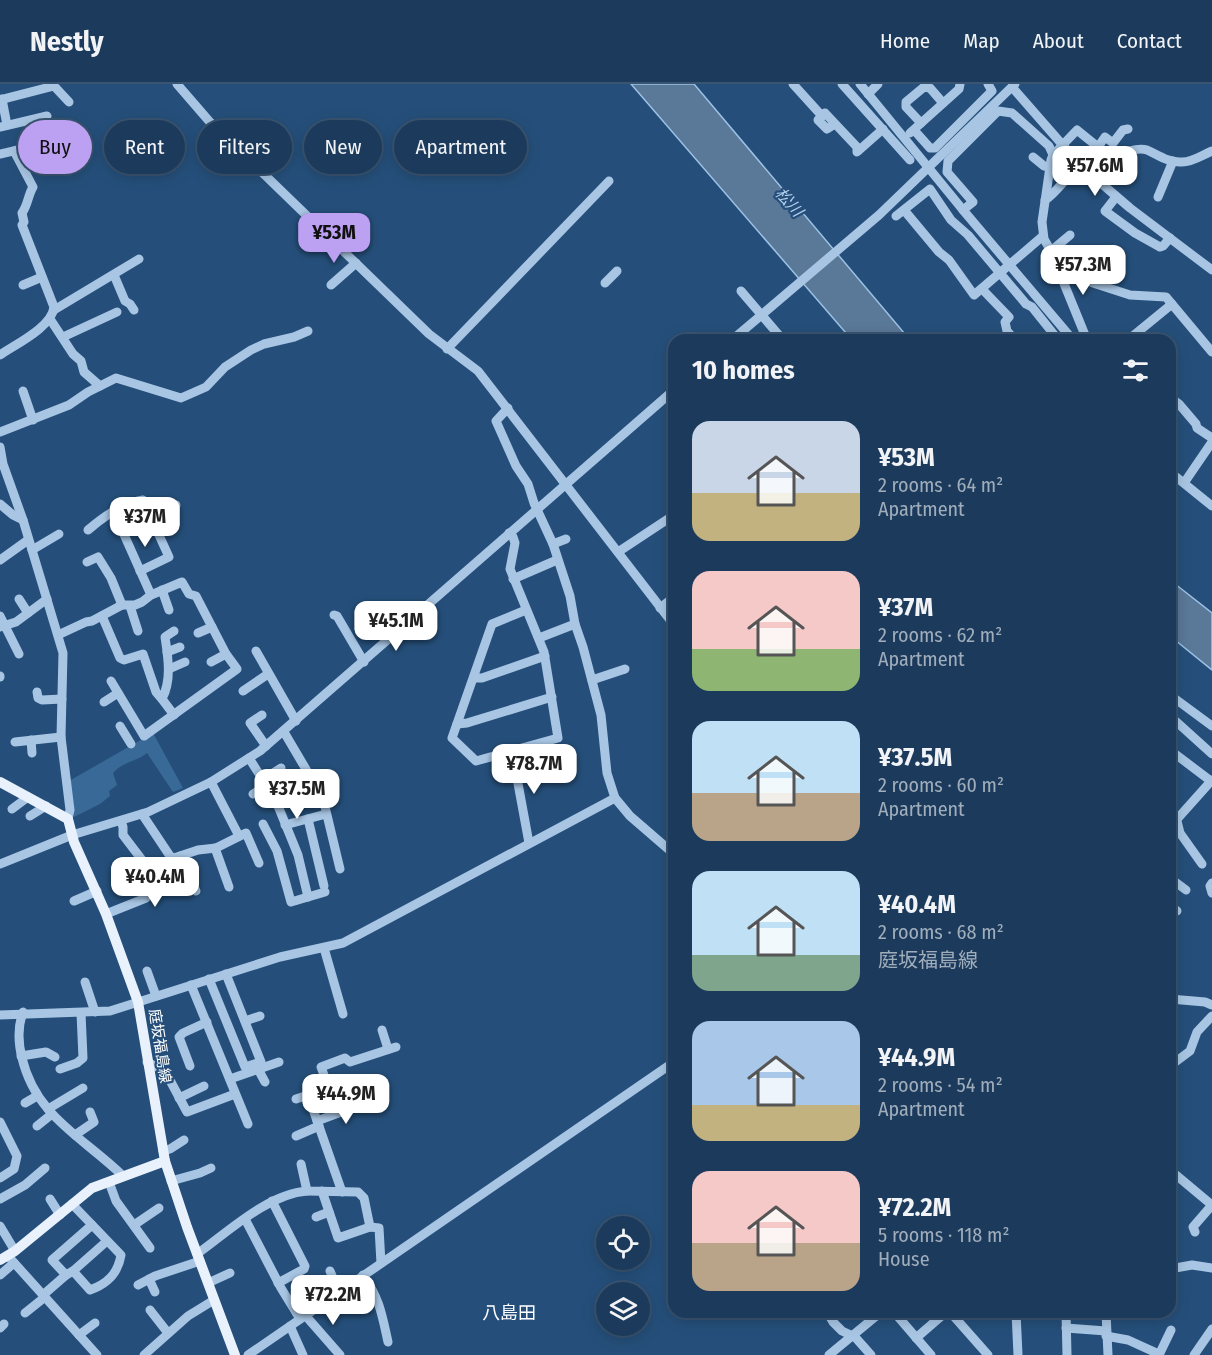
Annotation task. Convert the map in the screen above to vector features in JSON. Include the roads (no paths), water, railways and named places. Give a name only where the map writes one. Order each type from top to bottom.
[{"type":"main road","points":[[0,783],[68,819]]},
{"type":"main road","name":"庭坂福島線","points":[[68,819],[72,835],[97,891],[138,1002],[164,1156],[198,1257],[236,1355]]},
{"type":"main road","points":[[9,1257],[86,1192],[164,1156]]},
{"type":"street","points":[[177,84],[212,124],[447,350],[478,371],[668,618]]},
{"type":"street","points":[[793,84],[822,116],[825,113],[857,147],[857,152],[883,129]]},
{"type":"street","points":[[842,84],[910,160]]},
{"type":"street","points":[[860,84],[1067,334]]},
{"type":"street","points":[[868,94],[878,84]]},
{"type":"street","points":[[904,138],[959,88],[960,84]]},
{"type":"street","points":[[943,103],[930,88],[924,87],[906,102],[906,107],[930,148],[935,148],[992,91],[988,84]]},
{"type":"street","points":[[739,334],[875,219],[1013,86],[1083,169],[1212,270]]},
{"type":"street","points":[[47,116],[4,126],[1,99],[54,87],[69,102]]},
{"type":"street","points":[[963,210],[973,202],[947,172],[948,161],[998,111],[1012,113],[1048,146],[1053,155]]},
{"type":"street","points":[[1128,129],[1124,130],[1113,144],[1105,137],[1098,147],[1077,130],[1053,155],[1045,200],[1043,236],[1052,252],[1074,274],[1093,283],[1134,296],[1164,296],[1212,352]]},
{"type":"street","points":[[1045,200],[1052,196],[1070,173],[1123,153],[1141,149],[1173,161],[1186,162],[1212,151]]},
{"type":"street","points":[[0,154],[18,150]]},
{"type":"street","points":[[14,151],[33,187],[28,194],[27,207],[22,213],[24,222],[22,225],[54,310]]},
{"type":"street","points":[[1033,157],[1044,166],[1050,166]]},
{"type":"street","points":[[1158,197],[1173,161]]},
{"type":"street","points":[[447,350],[609,181]]},
{"type":"street","points":[[1043,236],[1009,266],[1000,273],[982,289],[974,295],[949,260],[900,213],[930,189],[951,220],[969,235],[1000,273],[1026,304],[1032,307],[1052,334]]},
{"type":"street","points":[[1116,197],[1105,211],[1120,223],[1160,247],[1170,238]]},
{"type":"street","points":[[1070,235],[1052,252],[1052,258],[1084,334]]},
{"type":"street","points":[[0,355],[50,320],[54,310],[62,304],[139,259]]},
{"type":"street","points":[[331,285],[356,263]]},
{"type":"street","points":[[605,284],[617,271]]},
{"type":"street","points":[[114,275],[125,301],[134,310]]},
{"type":"street","points":[[23,285],[42,277]]},
{"type":"street","points":[[982,289],[1009,317],[1005,322],[1010,334]]},
{"type":"street","points":[[741,291],[778,334]]},
{"type":"street","points":[[1135,334],[1172,304]]},
{"type":"street","points":[[63,337],[117,312]]},
{"type":"street","points":[[50,320],[81,361],[84,372],[100,386]]},
{"type":"street","points":[[1057,334],[1059,325]]},
{"type":"street","points":[[0,432],[69,405],[113,378],[120,378],[181,398],[206,387],[225,367],[243,354],[264,344],[308,331]]},
{"type":"street","points":[[23,391],[33,420]]},
{"type":"street","points":[[0,864],[72,835],[142,814],[211,782],[249,759],[284,732],[668,395]]},
{"type":"street","points":[[1176,402],[1197,428],[1212,440],[1184,483]]},
{"type":"street","points":[[508,408],[496,421],[516,466],[528,484],[553,544],[570,596],[575,624],[584,647],[601,715],[606,772],[615,798],[630,816],[668,849]]},
{"type":"street","points":[[0,447],[3,464],[23,520],[64,661],[61,737],[70,810],[68,819]]},
{"type":"street","points":[[1176,477],[1212,506]]},
{"type":"street","points":[[88,530],[104,517],[133,502],[143,500],[169,557],[140,571]]},
{"type":"street","points":[[0,504],[12,515],[23,520]]},
{"type":"street","points":[[149,513],[176,505]]},
{"type":"street","points":[[114,512],[151,595]]},
{"type":"street","points":[[618,552],[668,519]]},
{"type":"street","points":[[509,533],[514,543],[510,569],[545,656],[558,738],[476,761],[452,738],[492,624],[526,610]]},
{"type":"street","points":[[32,550],[59,534]]},
{"type":"street","points":[[553,544],[566,539]]},
{"type":"street","points":[[0,560],[28,540]]},
{"type":"street","points":[[87,562],[98,557],[126,605],[138,631]]},
{"type":"street","points":[[513,579],[557,560]]},
{"type":"street","points":[[58,635],[126,605],[142,602],[151,595],[182,582],[189,594],[196,596],[226,654],[237,669],[144,736],[111,681]]},
{"type":"street","points":[[162,590],[169,610]]},
{"type":"street","points":[[3,626],[16,622],[47,598]]},
{"type":"street","points":[[20,599],[28,613]]},
{"type":"street","points":[[660,608],[668,602]]},
{"type":"street","points":[[334,615],[337,616],[364,662]]},
{"type":"street","points":[[0,616],[19,654]]},
{"type":"street","points":[[102,616],[120,658],[124,660],[143,654],[156,692],[174,715]]},
{"type":"street","points":[[539,638],[575,624]]},
{"type":"street","points":[[198,633],[212,627]]},
{"type":"street","points":[[162,699],[169,669],[165,637],[174,632]]},
{"type":"street","points":[[167,652],[180,647]]},
{"type":"street","points":[[256,651],[296,721]]},
{"type":"street","points":[[211,662],[226,654]]},
{"type":"street","points":[[474,678],[482,678],[545,656]]},
{"type":"street","points":[[169,669],[185,662]]},
{"type":"street","points":[[592,680],[625,669]]},
{"type":"street","points":[[243,691],[268,674]]},
{"type":"street","points":[[36,692],[38,698],[42,700],[62,699]]},
{"type":"street","points":[[104,702],[118,693]]},
{"type":"street","points":[[457,724],[552,697]]},
{"type":"street","points":[[1176,699],[1212,726]]},
{"type":"street","points":[[62,715],[72,714]]},
{"type":"street","points":[[262,715],[250,723],[266,746]]},
{"type":"street","points":[[1176,721],[1212,754]]},
{"type":"street","points":[[120,726],[131,744]]},
{"type":"street","points":[[284,732],[308,771],[311,784],[320,786],[340,869]]},
{"type":"street","points":[[15,742],[61,737]]},
{"type":"street","points":[[31,741],[32,753]]},
{"type":"street","points":[[512,750],[529,843]]},
{"type":"street","points":[[1176,754],[1212,781],[1176,821]]},
{"type":"street","points":[[249,759],[273,798],[285,825],[293,844],[308,897]]},
{"type":"street","points":[[253,794],[281,768]]},
{"type":"street","points":[[211,782],[239,836]]},
{"type":"street","points":[[273,798],[295,793]]},
{"type":"street","points":[[12,809],[28,797]]},
{"type":"street","points":[[0,1015],[23,1012],[110,1011],[280,957],[344,944],[615,798]]},
{"type":"street","points":[[30,816],[46,806]]},
{"type":"street","points":[[142,814],[170,856],[177,857]]},
{"type":"street","points":[[285,825],[327,814]]},
{"type":"street","points":[[263,824],[277,851],[291,902],[325,889],[308,819]]},
{"type":"street","points":[[121,821],[123,835],[152,873]]},
{"type":"street","points":[[1176,828],[1202,864]]},
{"type":"street","points":[[106,914],[146,898],[167,865],[177,857],[198,850],[215,848],[246,833],[259,863]]},
{"type":"street","points":[[277,851],[293,844]]},
{"type":"street","points":[[215,848],[229,887]]},
{"type":"street","points":[[177,857],[196,891]]},
{"type":"street","points":[[1176,882],[1186,890]]},
{"type":"street","points":[[1212,883],[1210,886],[1212,893]]},
{"type":"street","points":[[74,901],[97,891]]},
{"type":"street","points":[[324,948],[343,1014]]},
{"type":"street","points":[[147,971],[156,996]]},
{"type":"street","points":[[209,979],[245,1067],[261,1062],[226,974]]},
{"type":"street","points":[[85,982],[95,1012]]},
{"type":"street","points":[[192,984],[248,1124]]},
{"type":"street","points":[[1176,1000],[1205,1002],[1212,1005]]},
{"type":"street","points":[[23,1012],[18,1026],[21,1056],[28,1081],[37,1096],[50,1112],[123,1176]]},
{"type":"street","points":[[60,1069],[77,1064],[85,1055],[81,1013]]},
{"type":"street","points":[[245,1021],[260,1016]]},
{"type":"street","points":[[1176,1062],[1190,1051],[1197,1032],[1212,1016]]},
{"type":"street","points":[[190,1066],[179,1037],[181,1029],[207,1022]]},
{"type":"street","points":[[338,1113],[321,1067],[345,1058],[350,1062],[392,1048],[382,1030]]},
{"type":"street","points":[[21,1056],[46,1052],[55,1057]]},
{"type":"street","points":[[147,1062],[165,1071],[187,1112],[213,1100],[221,1100],[236,1094]]},
{"type":"street","points":[[230,1079],[279,1062]]},
{"type":"street","points":[[248,1355],[668,1066]]},
{"type":"street","points":[[258,1069],[265,1082]]},
{"type":"street","points":[[179,1098],[204,1086]]},
{"type":"street","points":[[37,1126],[50,1112],[82,1089]]},
{"type":"street","points":[[296,1099],[308,1095],[342,1191]]},
{"type":"street","points":[[25,1103],[37,1096]]},
{"type":"street","points":[[296,1136],[338,1113],[365,1103]]},
{"type":"street","points":[[75,1135],[94,1122],[90,1112]]},
{"type":"street","points":[[0,1178],[14,1169],[18,1156],[1,1125]]},
{"type":"street","points":[[164,1156],[184,1140]]},
{"type":"street","points":[[302,1164],[307,1191]]},
{"type":"street","points":[[0,1199],[25,1185],[45,1168]]},
{"type":"street","points":[[171,1181],[211,1168]]},
{"type":"street","points":[[1176,1175],[1211,1202],[1192,1227],[1195,1232]]},
{"type":"street","points":[[109,1182],[116,1201],[150,1248]]},
{"type":"street","points":[[138,1285],[198,1257],[245,1219],[288,1194],[307,1191],[358,1191],[364,1198],[370,1227]]},
{"type":"street","points":[[322,1191],[338,1238],[370,1227],[379,1228],[381,1231],[381,1263]]},
{"type":"street","points":[[50,1199],[60,1215]]},
{"type":"street","points":[[273,1201],[305,1266],[278,1283]]},
{"type":"street","points":[[72,1204],[121,1255],[119,1269],[101,1286],[90,1290],[52,1260],[92,1225]]},
{"type":"street","points":[[134,1225],[159,1208]]},
{"type":"street","points":[[316,1217],[329,1212]]},
{"type":"street","points":[[245,1219],[278,1283],[302,1317],[340,1355]]},
{"type":"street","points":[[0,1226],[9,1257],[98,1355]]},
{"type":"street","points":[[25,1313],[107,1241]]},
{"type":"street","points":[[0,1275],[9,1257]]},
{"type":"street","points":[[1176,1268],[1192,1265],[1212,1268]]},
{"type":"street","points":[[330,1271],[339,1292]]},
{"type":"street","points":[[208,1283],[230,1273]]},
{"type":"street","points":[[363,1275],[376,1295],[388,1342]]},
{"type":"street","points":[[149,1279],[155,1292]]},
{"type":"street","points":[[144,1355],[194,1312],[214,1300]]},
{"type":"street","points":[[150,1310],[168,1333]]},
{"type":"street","points":[[831,1318],[871,1355]]},
{"type":"street","points":[[829,1355],[874,1318]]},
{"type":"street","points":[[899,1318],[931,1355]]},
{"type":"street","points":[[916,1338],[941,1318]]},
{"type":"street","points":[[954,1318],[988,1355]]},
{"type":"street","points":[[1016,1318],[1018,1355]]},
{"type":"street","points":[[1066,1318],[1067,1355]]},
{"type":"street","points":[[1106,1318],[1108,1355]]},
{"type":"street","points":[[79,1335],[94,1323]]},
{"type":"street","points":[[290,1326],[303,1355]]},
{"type":"street","points":[[1066,1328],[1106,1333],[1159,1354],[1171,1330]]},
{"type":"street","points":[[1194,1355],[1212,1329]]},
{"type":"water","name":"松川","points":[[631,84],[694,84],[905,334],[847,334]]},
{"type":"water","points":[[1176,585],[1212,613],[1212,670],[1176,641]]},
{"type":"district","name":"八島田","points":[[509,1313]]}]
